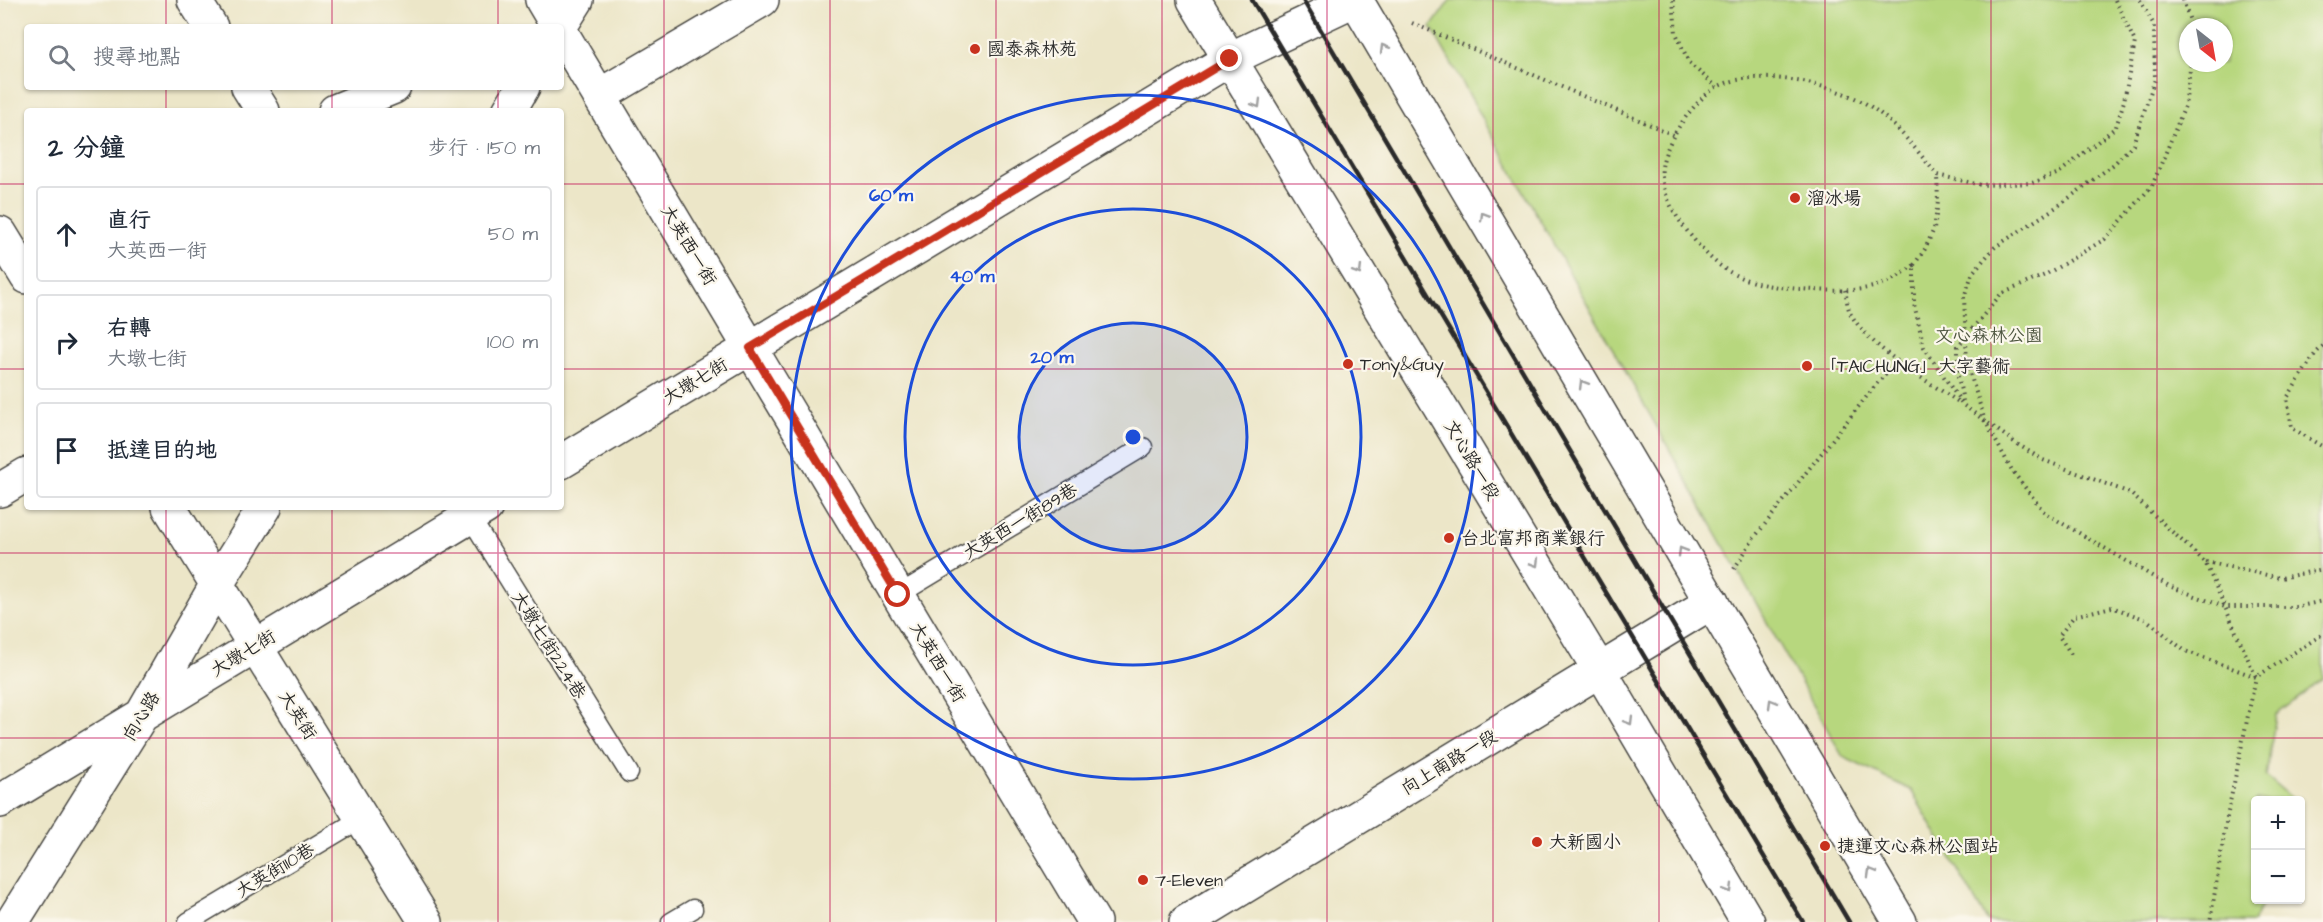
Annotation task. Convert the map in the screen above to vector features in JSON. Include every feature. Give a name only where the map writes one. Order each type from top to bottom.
[{"type":"street","points":[[194,0],[209,24]]},
{"type":"street","points":[[599,96],[762,0]]},
{"type":"street","name":"文心路一段","points":[[1194,0],[1600,671],[1748,922]]},
{"type":"street","name":"大墩七街","points":[[1230,59],[1297,0]]},
{"type":"street","points":[[1355,0],[1900,922]]},
{"type":"street","name":"大墩七街","points":[[564,460],[1230,59],[1355,0]]},
{"type":"street","name":"大英西一街","points":[[564,33],[599,96],[1094,922]]},
{"type":"street","points":[[250,90],[261,108]]},
{"type":"street","points":[[342,108],[387,90]]},
{"type":"street","points":[[511,108],[522,90]]},
{"type":"street","points":[[1,238],[24,272]]},
{"type":"street","points":[[0,490],[24,476]]},
{"type":"street","name":"大英街","points":[[171,510],[426,922]]},
{"type":"street","name":"向心路","points":[[14,921],[143,713],[217,584],[263,510]]},
{"type":"street","name":"大墩七街","points":[[0,801],[478,512]]},
{"type":"street","name":"向上南路一段","points":[[1186,922],[1712,602]]},
{"type":"lane","name":"大英西一街89巷","points":[[898,595],[1143,447]]},
{"type":"lane","name":"大墩七街224巷","points":[[478,512],[629,773]]},
{"type":"lane","name":"大英街110巷","points":[[188,922],[362,818]]},
{"type":"lane","points":[[671,922],[693,909]]},
{"type":"path","points":[[1673,0],[1676,33],[1689,63],[1717,87]]},
{"type":"path","points":[[1936,175],[1981,186],[2032,183],[2059,173],[2116,127],[2124,101],[2135,42],[2115,0]]},
{"type":"path","points":[[2140,0],[2154,25],[2155,80],[2133,144],[2114,164],[2070,197],[1995,247],[1973,272],[1964,297],[1967,364],[1985,422],[2013,472],[2045,513],[2169,586],[2225,607],[2296,608],[2323,600]]},
{"type":"path","points":[[2183,0],[2189,18]]},
{"type":"path","points":[[1401,19],[1674,135]]},
{"type":"path","points":[[1963,405],[1958,376],[1958,346],[2001,294],[2045,274],[2105,239],[2152,186],[2185,106],[2190,72]]},
{"type":"path","points":[[1766,78],[1796,81],[1848,94],[1882,116],[1912,144],[1936,175],[1938,202],[1934,229],[1925,249],[1914,265],[1890,281],[1861,289],[1801,289],[1757,284],[1736,278],[1704,252],[1676,217],[1666,195],[1661,174],[1668,149],[1680,123],[1717,87],[1740,80],[1766,78]]},
{"type":"path","points":[[1914,265],[1914,304],[1924,347],[1963,405]]},
{"type":"path","points":[[1845,290],[1850,314],[1864,332],[1900,361],[2043,460],[2130,493],[2205,562],[2256,677],[2227,817],[2210,922]]},
{"type":"path","points":[[2323,346],[2315,354],[2287,398],[2292,428],[2323,447]]},
{"type":"path","points":[[1712,602],[1754,538],[1879,381],[1900,361]]},
{"type":"path","points":[[2205,562],[2281,578],[2323,569]]},
{"type":"path","points":[[2071,654],[2059,636],[2074,616],[2112,607],[2147,620],[2185,651],[2256,677]]},
{"type":"path","points":[[2256,677],[2323,634]]},
{"type":"green space","name":"文心森林公園","points":[[1450,0],[2323,0],[2323,679],[2276,715],[2266,776],[2289,796],[2251,796],[2251,904],[2263,904],[2253,922],[1988,922],[1911,790],[1843,757],[1431,27]]},
{"type":"railway","points":[[1252,0],[1803,922]]},
{"type":"railway","points":[[1303,0],[1849,922]]},
{"type":"place","name":"國泰森林苑","points":[[975,49]]},
{"type":"place","name":"溜冰場","points":[[1795,198]]},
{"type":"place","name":"Tony&Guy","points":[[1348,364]]},
{"type":"place","name":"「TAICHUNG」大字藝術","points":[[1807,366]]},
{"type":"place","name":"台北富邦商業銀行","points":[[1449,538]]},
{"type":"place","name":"大新國小","points":[[1537,842]]},
{"type":"place","name":"捷運文心森林公園站","points":[[1825,846]]},
{"type":"place","name":"7-Eleven","points":[[1143,880]]},
{"type":"route","points":[[898,595],[750,348],[1230,59]]}]
